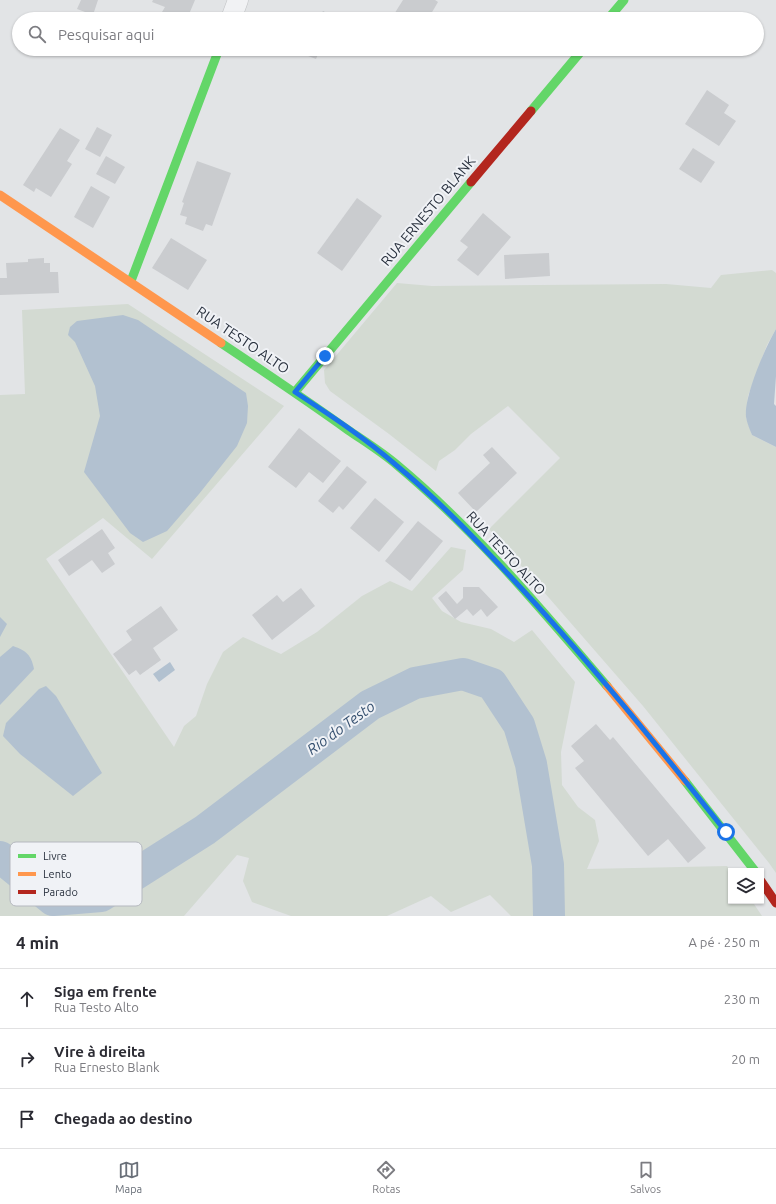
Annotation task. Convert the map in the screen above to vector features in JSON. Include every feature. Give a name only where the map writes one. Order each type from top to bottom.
[{"type":"main road","points":[[614,12],[624,0]]},
{"type":"main road","points":[[131,281],[216,56]]},
{"type":"main road","name":"RUA ERNESTO BLANK","points":[[295,392],[577,56]]},
{"type":"main road","name":"RUA TESTO ALTO","points":[[0,195],[131,281],[367,442],[396,464],[430,494],[478,541],[542,611],[671,762],[753,868]]},
{"type":"main road","points":[[764,885],[776,903]]},
{"type":"street","points":[[234,12],[238,0]]},
{"type":"shaded area","points":[[772,270],[776,273],[776,329],[767,345],[748,396],[746,417],[752,435],[776,447],[776,873],[643,706],[489,529],[560,458],[508,406],[471,434],[455,450],[439,461],[436,471],[389,434],[330,391],[325,383],[324,370],[397,283],[432,286],[666,284],[711,288],[721,275]]},
{"type":"shaded area","points":[[128,304],[284,406],[152,559],[103,518],[46,559],[174,747],[184,726],[196,716],[207,684],[223,652],[243,637],[281,654],[317,632],[362,596],[390,581],[412,591],[451,547],[466,550],[463,570],[432,598],[442,611],[461,622],[491,629],[514,642],[532,630],[575,682],[561,752],[562,785],[578,807],[595,820],[599,841],[587,869],[727,866],[729,868],[728,904],[754,904],[762,916],[511,916],[490,895],[451,912],[431,896],[387,916],[291,916],[252,902],[243,881],[249,858],[237,855],[184,916],[0,916],[0,395],[25,394],[22,310]]},
{"type":"water","points":[[123,315],[138,320],[246,393],[248,406],[247,423],[237,446],[167,531],[143,542],[130,533],[84,472],[100,416],[95,386],[75,342],[68,335],[70,327],[77,321]]},
{"type":"water","points":[[776,329],[776,376],[774,404],[776,406],[776,447],[752,435],[746,417],[746,408],[756,372]]},
{"type":"water","points":[[0,617],[7,624],[0,637]]},
{"type":"water","points":[[13,646],[28,654],[34,669],[0,705],[0,657]]},
{"type":"water","points":[[170,662],[175,670],[159,682],[153,674]]},
{"type":"water","points":[[46,686],[56,696],[102,773],[73,796],[20,754],[3,736],[6,723],[39,689]]},
{"type":"building","points":[[81,0],[98,0],[94,12],[85,12],[77,9]]},
{"type":"building","points":[[153,0],[195,0],[190,12],[162,12],[165,7],[152,2]]},
{"type":"building","points":[[403,0],[435,0],[438,2],[432,12],[395,12]]},
{"type":"building","points":[[308,56],[317,56],[316,59]]},
{"type":"building","points":[[707,90],[729,105],[724,113],[736,121],[719,146],[685,124]]},
{"type":"building","points":[[97,127],[112,135],[100,157],[85,149]]},
{"type":"building","points":[[60,128],[80,140],[67,161],[72,164],[51,197],[36,188],[34,192],[23,185]]},
{"type":"building","points":[[693,148],[715,162],[701,183],[679,169]]},
{"type":"building","points":[[106,156],[125,167],[115,184],[96,174]]},
{"type":"building","points":[[197,161],[231,173],[212,226],[206,224],[203,231],[185,224],[187,217],[180,215],[184,203],[182,202]]},
{"type":"building","points":[[91,186],[110,197],[93,228],[74,217]]},
{"type":"building","points":[[357,198],[382,216],[342,271],[317,253]]},
{"type":"building","points":[[483,213],[511,237],[478,276],[457,260],[468,247],[460,241]]},
{"type":"building","points":[[171,238],[207,260],[188,290],[152,268]]},
{"type":"building","points":[[549,253],[550,276],[505,279],[504,255]]},
{"type":"building","points":[[44,258],[44,263],[50,263],[50,272],[58,272],[59,293],[0,295],[0,278],[7,278],[6,263],[28,262],[28,259]]},
{"type":"building","points":[[299,428],[341,461],[323,483],[309,472],[296,488],[268,467]]},
{"type":"building","points":[[492,447],[517,473],[476,512],[458,493],[490,463],[483,455]]},
{"type":"building","points":[[347,466],[367,482],[343,510],[339,506],[333,513],[318,501]]},
{"type":"building","points":[[375,498],[404,522],[379,552],[350,528]]},
{"type":"building","points":[[418,521],[443,541],[410,581],[385,561]]},
{"type":"building","points":[[102,529],[115,548],[108,553],[115,564],[102,573],[92,560],[69,576],[58,560]]},
{"type":"building","points":[[463,587],[479,587],[498,607],[487,617],[481,609],[473,616],[467,609],[455,619],[438,598],[446,591],[457,604],[463,598]]},
{"type":"building","points":[[301,588],[315,606],[272,640],[252,615],[277,595],[283,602]]},
{"type":"building","points":[[161,606],[178,630],[153,648],[161,660],[140,675],[136,670],[129,675],[113,654],[132,640],[126,631]]},
{"type":"building","points":[[596,724],[610,740],[613,737],[706,848],[688,863],[668,839],[648,856],[575,768],[584,761],[571,746]]},
{"type":"waterway","name":"Rio do Testo","points":[[142,870],[205,830],[370,705],[415,683],[463,674],[492,684],[519,725],[531,764],[548,865],[549,916]]},
{"type":"waterway","name":"Rio do Testo","points":[[0,857],[10,865]]},
{"type":"traffic: fast","points":[[614,12],[624,0]]},
{"type":"traffic: fast","points":[[131,281],[216,56]]},
{"type":"traffic: fast","points":[[531,111],[577,56]]},
{"type":"traffic: fast","points":[[295,392],[471,182]]},
{"type":"traffic: fast","points":[[221,343],[379,451],[426,490],[506,571],[607,686]]},
{"type":"traffic: fast","points":[[685,781],[753,868]]},
{"type":"traffic: slow","points":[[0,195],[221,343]]},
{"type":"traffic: slow","points":[[607,686],[685,781]]},
{"type":"traffic: jam","points":[[471,182],[531,111]]},
{"type":"traffic: jam","points":[[764,885],[776,903]]},
{"type":"route","points":[[325,356],[295,392],[396,464],[430,494],[478,541],[542,611],[617,698],[671,762],[726,832]]}]
